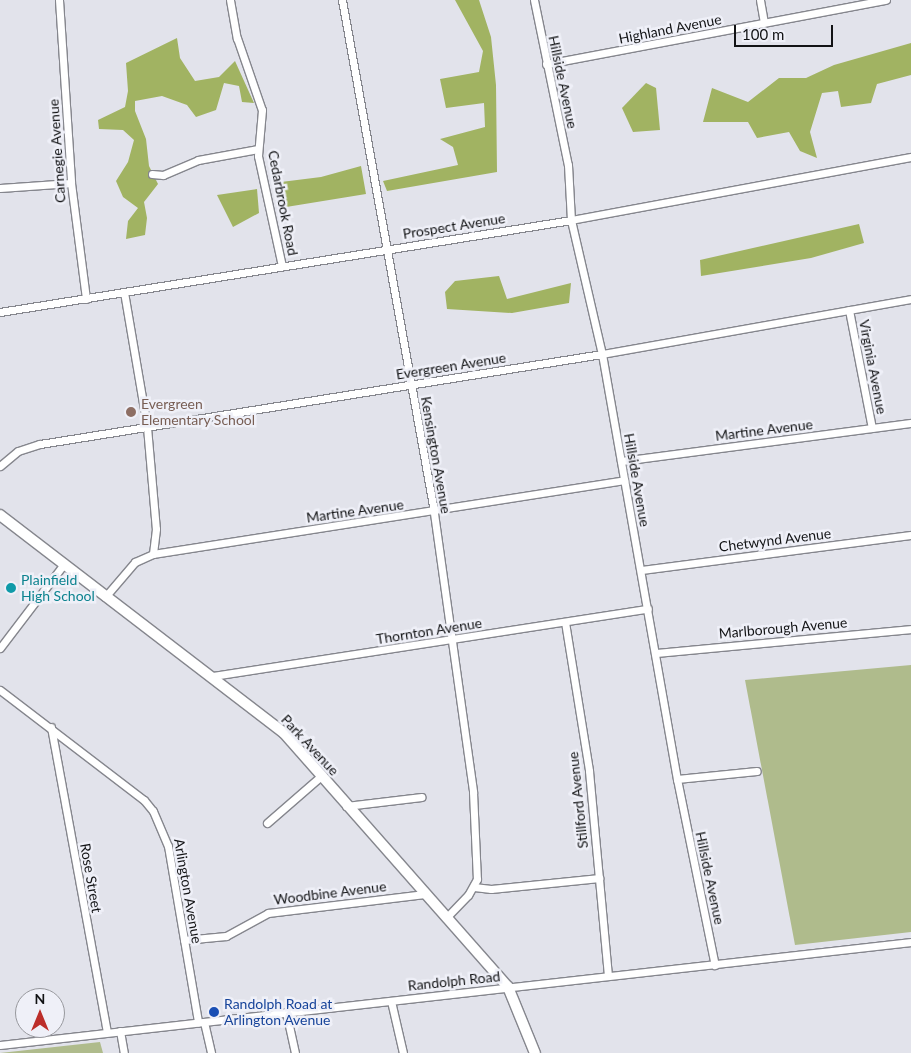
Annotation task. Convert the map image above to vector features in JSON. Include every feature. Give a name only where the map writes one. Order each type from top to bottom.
[{"type":"main road","name":"Park Avenue","points":[[0,515],[213,676],[284,733],[346,806],[508,987],[535,1053]]},
{"type":"street","name":"Carnegie Avenue","points":[[60,0],[71,183],[86,299]]},
{"type":"street","name":"Cedarbrook Road","points":[[230,0],[237,38],[262,110],[263,130],[258,150],[282,266]]},
{"type":"street","name":"Kensington Avenue","points":[[342,0],[388,248],[433,512],[473,792],[479,861],[474,888]]},
{"type":"street","name":"Hillside Avenue","points":[[534,0],[568,165],[571,220],[602,354],[657,653],[676,779],[715,965]]},
{"type":"street","points":[[760,0],[764,23]]},
{"type":"street","name":"Highland Avenue","points":[[546,64],[886,0]]},
{"type":"street","points":[[152,174],[163,175],[198,160],[258,150]]},
{"type":"street","name":"Prospect Avenue","points":[[0,312],[571,220],[911,156]]},
{"type":"street","points":[[0,188],[71,183]]},
{"type":"street","points":[[124,292],[147,426],[156,528],[154,554]]},
{"type":"street","name":"Evergreen Avenue","points":[[0,466],[28,447],[147,426],[602,354],[911,299]]},
{"type":"street","name":"Virginia Avenue","points":[[850,310],[872,428]]},
{"type":"street","name":"Martine Avenue","points":[[621,461],[911,423]]},
{"type":"street","name":"Martine Avenue","points":[[106,597],[135,562],[154,554],[433,512],[624,480]]},
{"type":"street","name":"Chetwynd Avenue","points":[[641,570],[911,535]]},
{"type":"street","points":[[0,648],[64,564]]},
{"type":"street","name":"Thornton Avenue","points":[[213,676],[452,641],[648,609]]},
{"type":"street","name":"Stillford Avenue","points":[[565,622],[589,771],[608,975]]},
{"type":"street","name":"Marlborough Avenue","points":[[657,653],[911,629]]},
{"type":"street","name":"Arlington Avenue","points":[[0,690],[144,800],[153,811],[168,846],[184,940],[201,1022],[211,1053]]},
{"type":"street","name":"Rose Street","points":[[51,728],[107,1032]]},
{"type":"street","points":[[676,779],[757,771]]},
{"type":"street","points":[[267,823],[321,776]]},
{"type":"street","points":[[346,806],[421,797]]},
{"type":"street","points":[[447,917],[474,888],[490,889],[599,878]]},
{"type":"street","name":"Woodbine Avenue","points":[[184,940],[226,936],[268,913],[425,894]]},
{"type":"street","name":"Randolph Road","points":[[0,1045],[911,942]]},
{"type":"street","points":[[391,1001],[403,1053]]},
{"type":"street","points":[[286,1012],[295,1053]]},
{"type":"street","points":[[120,1031],[124,1053]]},
{"type":"green space","points":[[455,0],[479,0],[491,37],[496,85],[497,172],[387,191],[383,181],[458,165],[453,147],[440,139],[485,127],[484,103],[446,108],[440,79],[479,72],[483,51]]},
{"type":"green space","points":[[177,38],[180,58],[195,81],[219,77],[235,61],[254,103],[242,102],[239,86],[224,83],[216,110],[196,117],[187,105],[162,96],[135,101],[135,111],[146,139],[149,166],[158,184],[144,202],[147,218],[145,235],[126,239],[128,221],[138,208],[123,197],[116,181],[128,162],[134,140],[123,130],[99,129],[98,120],[125,107],[128,91],[126,63]]},
{"type":"green space","points":[[911,43],[911,75],[877,84],[871,103],[841,107],[838,91],[822,93],[810,132],[817,158],[800,151],[789,132],[757,138],[748,122],[703,122],[712,88],[748,102],[779,78],[806,78],[834,65]]},
{"type":"green space","points":[[646,83],[656,88],[660,130],[633,132],[622,108]]},
{"type":"green space","points":[[361,166],[366,194],[280,208],[273,183],[321,177]]},
{"type":"green space","points":[[257,189],[259,213],[233,227],[217,195]]},
{"type":"green space","points":[[859,224],[864,243],[811,258],[701,276],[700,260]]},
{"type":"green space","points":[[499,276],[507,299],[571,283],[569,303],[512,313],[447,309],[445,292],[455,281]]},
{"type":"green space","points":[[911,665],[911,932],[795,945],[745,680]]},
{"type":"green space","points":[[100,1042],[103,1053],[0,1053]]},
{"type":"place","name":"Evergreen Elementary School","points":[[131,412]]},
{"type":"place","name":"Plainfield High School","points":[[11,588]]},
{"type":"place","name":"Randolph Road at Arlington Avenue","points":[[214,1012]]}]
